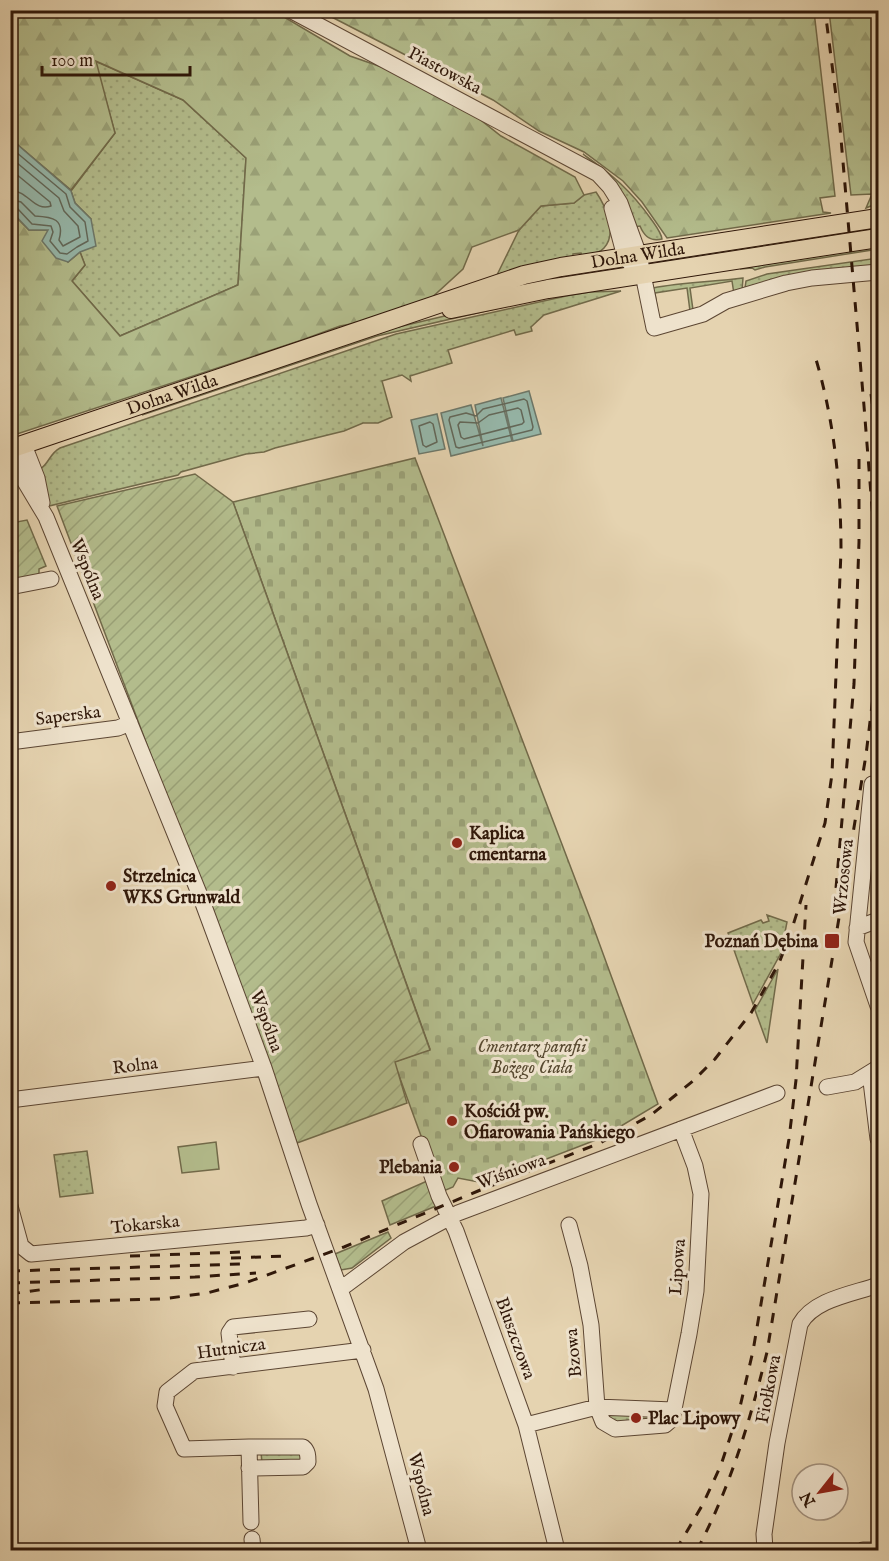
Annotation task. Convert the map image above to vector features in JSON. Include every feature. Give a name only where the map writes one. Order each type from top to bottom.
[{"type":"main road","name":"Dolna Wilda","points":[[15,448],[524,274],[879,218]]},
{"type":"main road","name":"Dolna Wilda","points":[[402,317],[434,313],[526,293],[879,238]]},
{"type":"street","name":"Piastowska","points":[[300,12],[598,174],[616,196],[632,256],[642,274],[654,328],[704,314],[726,301],[786,283],[812,278],[879,272]]},
{"type":"street","name":"Wspólna","points":[[15,448],[20,472],[46,518],[201,898],[264,1068],[381,1404],[419,1551]]},
{"type":"street","points":[[10,587],[51,579]]},
{"type":"street","name":"Saperska","points":[[12,742],[118,728],[130,723]]},
{"type":"street","name":"Wrzosowa","points":[[872,784],[857,928],[857,948],[879,1006]]},
{"type":"street","points":[[857,928],[879,920]]},
{"type":"street","name":"Rolna","points":[[10,1100],[264,1068]]},
{"type":"street","points":[[827,1087],[855,1082],[874,1070],[879,1139]]},
{"type":"street","name":"Wiśniowa","points":[[340,1287],[410,1239],[448,1217],[777,1093]]},
{"type":"street","name":"Lipowa","points":[[597,1407],[603,1422],[615,1429],[665,1425],[672,1419],[696,1291],[700,1205],[698,1177],[681,1129]]},
{"type":"street","name":"Bluszczowa","points":[[421,1144],[439,1196],[456,1231],[526,1425],[557,1551]]},
{"type":"street","name":"Tokarska","points":[[10,1206],[21,1246],[31,1254],[306,1228],[317,1225]]},
{"type":"street","name":"Bzowa","points":[[569,1225],[580,1266],[591,1325],[597,1407]]},
{"type":"street","name":"Fiołkowa","points":[[765,1551],[764,1534],[777,1443],[800,1324],[810,1310],[879,1285]]},
{"type":"street","points":[[233,1367],[229,1333],[233,1327],[309,1319]]},
{"type":"street","name":"Hutnicza","points":[[249,1448],[184,1449],[165,1406],[166,1392],[194,1371],[363,1350]]},
{"type":"street","points":[[526,1425],[597,1407]]},
{"type":"street","points":[[249,1468],[303,1467],[308,1462],[308,1457],[303,1447],[249,1448],[249,1468],[251,1522]]},
{"type":"street","points":[[863,1551],[879,1550]]},
{"type":"green space","points":[[11,10],[274,11],[350,56],[399,73],[473,114],[501,136],[575,177],[584,195],[574,203],[541,206],[519,230],[472,247],[463,269],[428,301],[362,322],[340,326],[11,436],[10,211],[29,230],[48,230],[68,262],[80,252],[85,265],[72,281],[120,336],[238,285],[246,158],[183,100],[96,61],[115,133],[71,190],[11,139]]},
{"type":"green space","points":[[320,11],[814,11],[835,196],[820,198],[823,212],[831,213],[667,238],[642,202],[623,181],[584,152],[539,131],[493,100]]},
{"type":"green space","points":[[829,11],[878,11],[878,203],[866,208],[872,194],[851,195]]},
{"type":"green space","points":[[95,61],[183,100],[246,158],[238,285],[120,336],[72,281],[85,265],[80,252],[91,219],[75,203],[71,191],[115,133]]},
{"type":"green space","points":[[583,154],[628,191],[644,209],[662,239],[651,239],[643,233],[640,226],[634,227],[595,164]]},
{"type":"green space","points":[[596,192],[606,211],[610,227],[608,242],[602,250],[582,256],[581,253],[573,254],[573,258],[495,279],[519,230],[541,206],[574,203],[584,195]]},
{"type":"green space","points":[[878,224],[878,232],[660,264],[659,260]]},
{"type":"green space","points":[[878,243],[878,249],[755,270],[740,269],[763,261]]},
{"type":"green space","points":[[878,258],[878,267],[745,288],[746,281],[767,274]]},
{"type":"green space","points":[[743,278],[742,291],[734,294],[732,281],[690,288],[693,310],[690,311],[687,288],[655,293],[659,320],[653,288]]},
{"type":"green space","points":[[621,291],[544,315],[531,327],[532,331],[516,335],[514,330],[448,350],[452,363],[410,376],[411,381],[402,375],[382,381],[392,417],[378,423],[363,423],[344,431],[264,452],[246,454],[181,472],[178,475],[49,506],[40,469],[60,448],[396,334],[566,296],[590,292]]},
{"type":"green space","points":[[555,295],[377,336],[142,415],[160,405],[394,328],[453,314]]},
{"type":"green space","name":"Cmentarz parafii Bożego Ciała","points":[[415,458],[590,918],[658,1104],[601,1138],[484,1183],[458,1178],[453,1187],[446,1190],[439,1185],[394,1062],[430,1049],[233,502]]},
{"type":"green space","points":[[195,474],[233,502],[430,1050],[395,1062],[407,1103],[297,1143],[57,506]]},
{"type":"green space","points":[[27,520],[46,566],[39,569],[39,576],[11,582],[11,523]]},
{"type":"green space","points":[[767,915],[787,922],[781,953],[753,1004],[728,933],[761,920],[763,923],[769,921]]},
{"type":"green space","points":[[778,969],[767,1043],[755,1010]]},
{"type":"green space","points":[[216,1142],[219,1169],[182,1173],[178,1147]]},
{"type":"green space","points":[[87,1151],[93,1193],[60,1197],[54,1155]]},
{"type":"green space","points":[[427,1181],[436,1206],[390,1225],[382,1201]]},
{"type":"green space","points":[[388,1232],[391,1238],[352,1268],[341,1270],[335,1254]]},
{"type":"green space","name":"Plac Lipowy","points":[[660,1412],[666,1419],[614,1426],[607,1414]]},
{"type":"green space","points":[[303,1451],[303,1462],[262,1463],[261,1452]]},
{"type":"water","points":[[11,139],[71,191],[75,203],[91,219],[96,246],[80,252],[68,262],[56,258],[42,241],[48,230],[29,230],[11,211]]},
{"type":"water","points":[[529,391],[541,434],[513,441],[503,398]]},
{"type":"water","points":[[501,398],[512,441],[451,456],[441,413],[471,405],[483,446],[475,405]]},
{"type":"water","points":[[437,414],[445,449],[419,454],[411,420]]},
{"type":"tram line","points":[[781,1550],[878,1548]]},
{"type":"railway","points":[[697,1550],[709,1527],[738,1454],[767,1352],[866,755],[873,697],[876,637],[875,545],[840,127],[825,10]]},
{"type":"railway","points":[[10,1303],[162,1299],[207,1293],[245,1283],[344,1247],[600,1143],[651,1115],[693,1081],[715,1059],[751,1013],[779,963],[825,823],[832,774],[841,526],[832,428],[815,356]]},
{"type":"railway","points":[[871,394],[878,448]]},
{"type":"railway","points":[[836,888],[854,684],[859,542],[859,454]]},
{"type":"railway","points":[[676,1550],[703,1504],[721,1465],[740,1407],[753,1351],[789,1139],[796,1080],[806,905]]},
{"type":"railway","points":[[130,1256],[241,1252]]},
{"type":"railway","points":[[231,1258],[288,1256]]},
{"type":"railway","points":[[10,1271],[242,1264]]},
{"type":"railway","points":[[10,1283],[256,1273]]},
{"type":"railway","points":[[10,1294],[46,1289]]},
{"type":"place","name":"Kaplica cmentarna","points":[[457,843]]},
{"type":"place","name":"Strzelnica WKS Grunwald","points":[[111,886]]},
{"type":"place","name":"Poznań Dębina","points":[[832,941]]},
{"type":"place","name":"Kościół pw. Ofiarowania Pańskiego","points":[[452,1121]]},
{"type":"place","name":"Plebania","points":[[454,1167]]},
{"type":"place","name":"Plac Lipowy","points":[[636,1418]]}]
